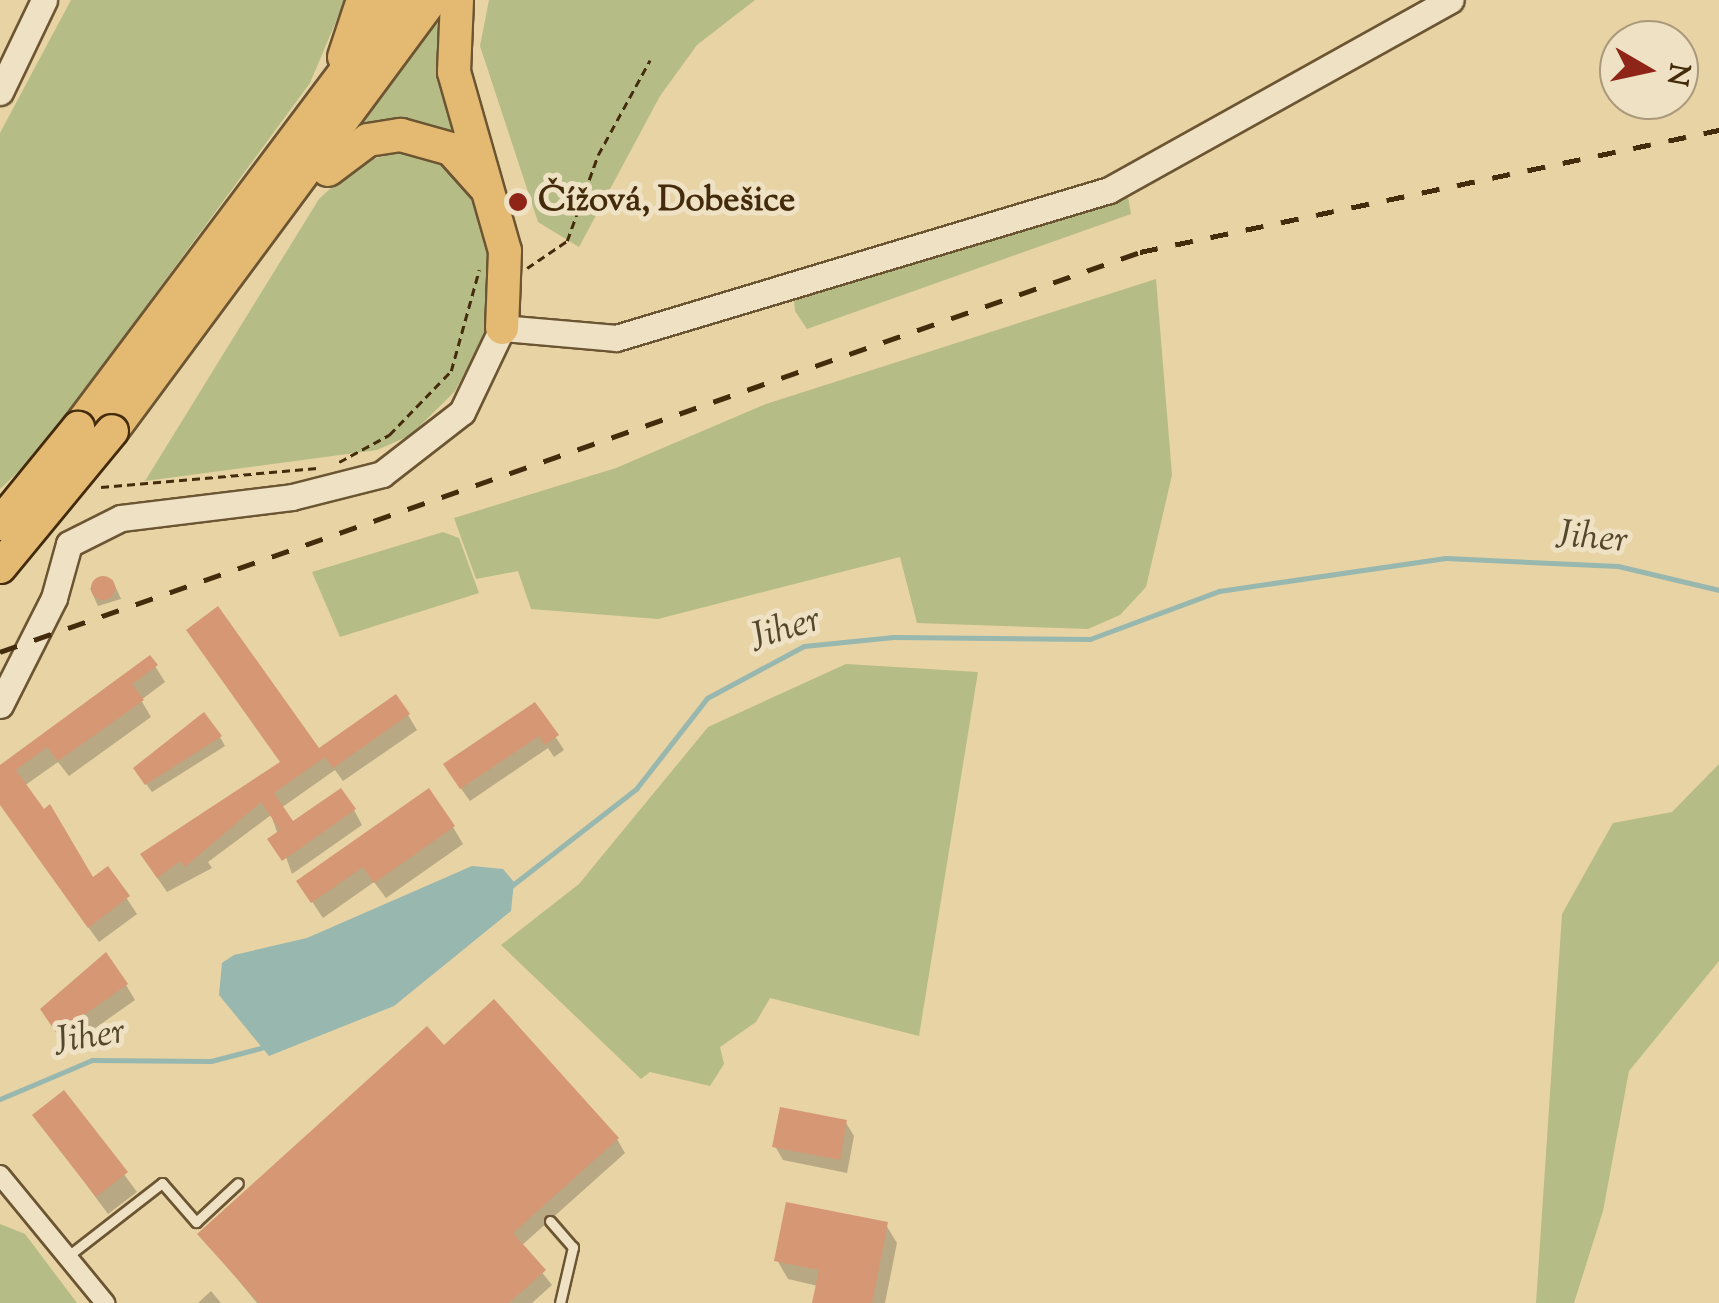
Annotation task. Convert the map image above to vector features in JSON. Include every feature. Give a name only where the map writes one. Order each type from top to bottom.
[{"type":"highway","points":[[310,125],[363,0]]},
{"type":"highway","points":[[0,523],[78,428],[310,125],[400,0]]},
{"type":"highway","points":[[0,567],[112,431],[287,205],[431,0]]},
{"type":"highway","points":[[457,0],[454,72],[496,208],[507,270],[502,328]]},
{"type":"highway","points":[[287,205],[353,148],[401,135],[451,149],[496,208]]},
{"type":"street","points":[[0,92],[44,0]]},
{"type":"street","points":[[0,705],[54,598],[68,544],[122,518],[292,497],[382,474],[462,412],[502,328],[616,338],[1109,190],[1451,0]]},
{"type":"street","points":[[0,523],[52,528],[68,544]]},
{"type":"street","points":[[0,1175],[105,1303]]},
{"type":"lane","points":[[66,1258],[162,1183],[196,1222],[238,1183]]},
{"type":"lane","points":[[550,1222],[573,1247],[560,1303]]},
{"type":"path","points":[[507,270],[545,264],[567,242],[598,155],[650,60]]},
{"type":"path","points":[[92,487],[288,472],[368,449],[450,370],[473,269]]},
{"type":"green space","points":[[71,0],[345,0],[310,83],[39,452],[0,489],[0,133]]},
{"type":"green space","points":[[489,0],[755,0],[697,45],[660,96],[579,247],[538,222],[480,46]]},
{"type":"green space","points":[[443,8],[472,154],[352,138],[382,97]]},
{"type":"green space","points":[[406,150],[446,163],[465,183],[488,243],[489,328],[455,391],[411,435],[377,450],[145,481],[319,199],[358,163]]},
{"type":"green space","points":[[1115,197],[1128,197],[1131,214],[807,329],[795,311],[794,300]]},
{"type":"green space","points":[[1156,279],[1172,475],[1146,587],[1120,615],[1088,629],[917,623],[900,557],[658,619],[531,609],[518,571],[476,579],[454,518],[616,468],[766,404]]},
{"type":"green space","points":[[443,532],[459,538],[479,593],[340,637],[312,572]]},
{"type":"green space","points":[[846,664],[978,672],[919,1036],[770,998],[756,1022],[720,1047],[724,1064],[710,1086],[650,1072],[641,1079],[501,945],[579,884],[708,727]]},
{"type":"green space","points":[[1719,764],[1719,961],[1629,1071],[1603,1211],[1574,1303],[1536,1303],[1562,914],[1613,823],[1672,812]]},
{"type":"green space","points":[[0,1224],[25,1234],[77,1303],[0,1303]]},
{"type":"water","points":[[472,866],[503,869],[514,882],[511,911],[394,1006],[269,1056],[219,995],[222,963],[234,955],[307,938]]},
{"type":"building","points":[[103,576],[115,588],[103,600],[91,588]]},
{"type":"building","points":[[218,606],[319,748],[396,694],[410,714],[333,768],[325,757],[274,793],[293,821],[341,788],[356,809],[282,861],[267,839],[280,830],[261,802],[185,867],[180,861],[157,878],[140,854],[280,762],[186,630]]},
{"type":"building","points":[[150,655],[158,665],[132,684],[144,700],[58,761],[47,747],[16,770],[44,809],[50,804],[93,877],[108,866],[130,896],[88,928],[0,805],[0,765]]},
{"type":"building","points":[[535,702],[559,735],[544,745],[539,736],[460,789],[443,764]]},
{"type":"building","points":[[204,712],[222,736],[145,785],[133,768]]},
{"type":"building","points":[[429,788],[455,826],[374,883],[363,867],[311,903],[296,881]]},
{"type":"building","points":[[106,952],[128,984],[57,1034],[40,1009]]},
{"type":"building","points":[[494,999],[619,1138],[513,1233],[546,1270],[509,1303],[259,1303],[197,1234],[427,1026],[444,1045]]},
{"type":"building","points":[[64,1090],[128,1172],[96,1197],[32,1115]]},
{"type":"building","points":[[780,1107],[847,1120],[840,1160],[772,1147]]},
{"type":"building","points":[[786,1202],[888,1222],[872,1303],[812,1303],[819,1270],[774,1261]]},
{"type":"waterway","name":"Jiher","points":[[510,887],[636,789],[707,698],[804,646],[894,637],[1090,639],[1219,591],[1446,558],[1618,566],[1719,590]]},
{"type":"waterway","name":"Jiher","points":[[0,1099],[92,1060],[211,1061],[261,1048]]},
{"type":"railway","points":[[0,652],[1140,252],[1719,130]]},
{"type":"place","name":"Čížová, Dobešice","points":[[518,202]]}]
